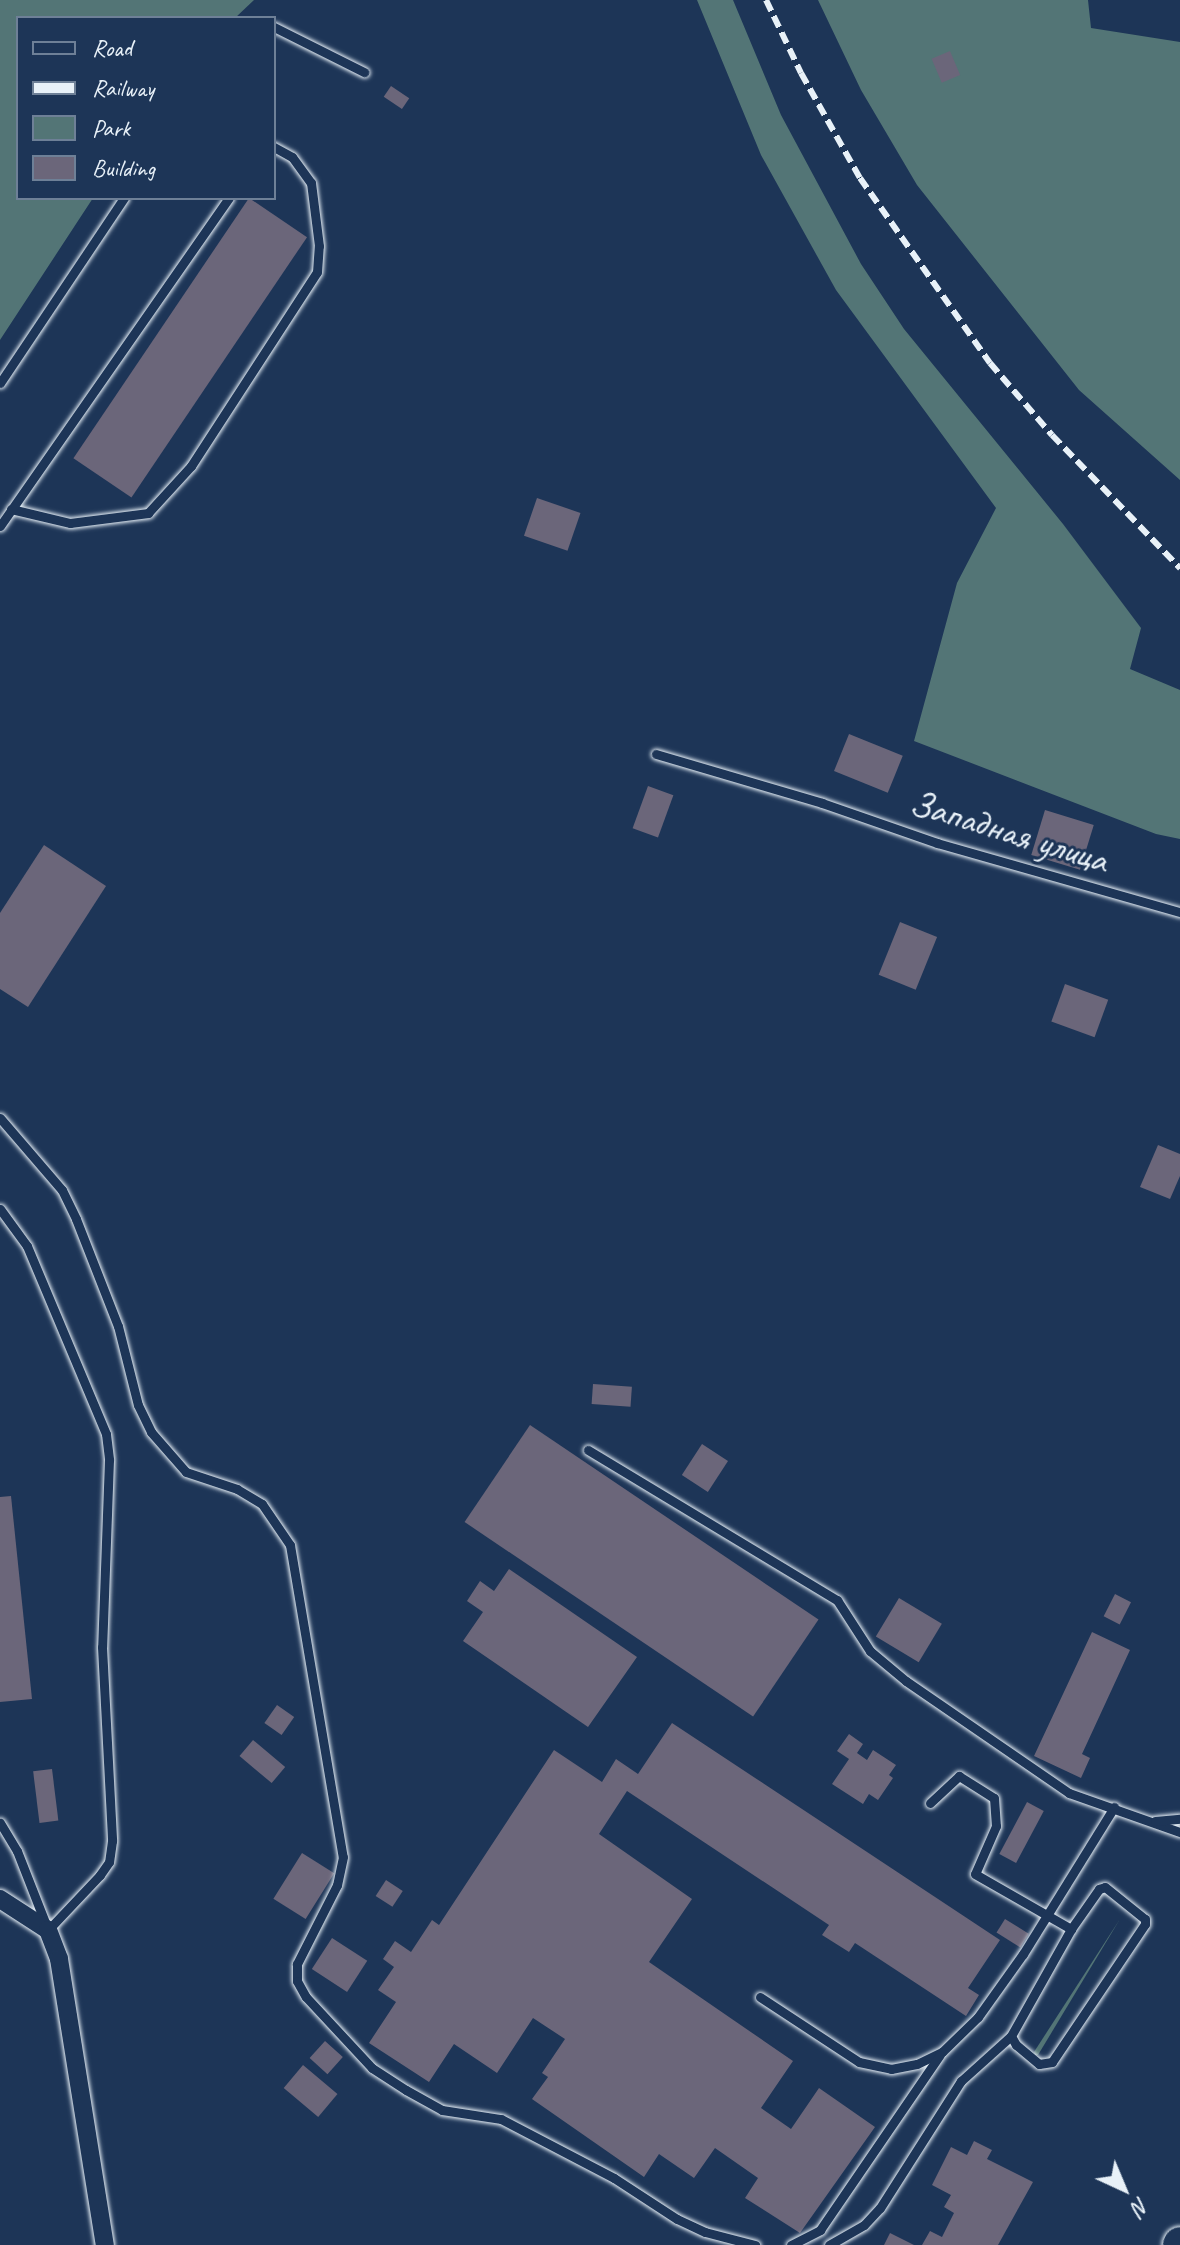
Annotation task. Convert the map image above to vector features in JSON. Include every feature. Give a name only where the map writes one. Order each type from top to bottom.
[{"type":"street","points":[[0,1899],[48,1930],[59,1959],[105,2245]]},
{"type":"lane","points":[[276,28],[304,38],[364,72]]},
{"type":"lane","points":[[11,509],[70,523],[148,513],[191,466],[317,272],[319,246],[311,183],[292,157],[276,148]]},
{"type":"lane","points":[[0,383],[123,200]]},
{"type":"lane","points":[[0,526],[228,200]]},
{"type":"lane","name":"Западная улица","points":[[656,754],[822,803],[937,843],[1180,912]]},
{"type":"lane","points":[[0,1118],[62,1190],[76,1219],[118,1326],[138,1405],[151,1432],[186,1472],[237,1489],[262,1504],[290,1545],[343,1857],[337,1885],[297,1964],[297,1981],[306,1997],[372,2068],[442,2110],[501,2119],[614,2178],[677,2219],[705,2232],[755,2245]]},
{"type":"lane","points":[[0,1209],[27,1246],[106,1434],[109,1460],[102,1647],[112,1841],[109,1862],[100,1875],[48,1930],[17,1851],[0,1823]]},
{"type":"lane","points":[[588,1450],[837,1600],[870,1651],[906,1681],[1069,1793],[1180,1832]]},
{"type":"lane","points":[[930,1803],[959,1776],[994,1798],[996,1826],[975,1874],[1071,1929]]},
{"type":"lane","points":[[791,2245],[820,2230],[942,2052],[978,2017],[1047,1915],[1114,1807]]},
{"type":"lane","points":[[1152,1822],[1180,1819]]},
{"type":"lane","points":[[829,2245],[864,2225],[880,2208],[961,2081],[1011,2036],[1071,1929],[1099,1889],[1105,1887],[1145,1919],[1137,1937],[1052,2062],[1039,2064],[1016,2045],[1011,2036]]},
{"type":"lane","points":[[760,1997],[859,2062],[891,2069],[917,2064],[942,2052]]},
{"type":"green space","points":[[0,0],[254,0],[237,16],[16,16],[16,200],[92,200],[0,340]]},
{"type":"green space","points":[[697,0],[733,0],[781,115],[861,264],[904,329],[1063,524],[1141,628],[1130,669],[1180,690],[1180,839],[1156,834],[914,741],[957,583],[996,508],[836,290],[761,155]]},
{"type":"green space","points":[[818,0],[1088,0],[1091,28],[1180,42],[1180,480],[1079,390],[917,185],[861,90]]},
{"type":"green space","points":[[1120,1919],[1038,2055],[1035,2055],[1034,2052]]},
{"type":"building","points":[[950,51],[960,75],[942,83],[932,59]]},
{"type":"building","points":[[391,86],[409,98],[402,109],[384,97]]},
{"type":"building","points":[[248,200],[252,200],[307,237],[131,497],[73,458]]},
{"type":"building","points":[[537,498],[580,513],[567,551],[524,536]]},
{"type":"building","points":[[849,734],[903,756],[888,793],[834,771]]},
{"type":"building","points":[[648,786],[673,795],[658,838],[633,828]]},
{"type":"building","points":[[1045,810],[1094,825],[1080,870],[1031,855]]},
{"type":"building","points":[[44,845],[106,886],[28,1007],[0,989],[0,913]]},
{"type":"building","points":[[900,922],[937,937],[916,990],[879,975]]},
{"type":"building","points":[[1065,984],[1108,1000],[1095,1037],[1051,1022]]},
{"type":"building","points":[[1158,1145],[1180,1154],[1180,1176],[1170,1199],[1140,1187]]},
{"type":"building","points":[[593,1384],[632,1387],[631,1407],[592,1404]]},
{"type":"building","points":[[530,1425],[819,1620],[753,1717],[465,1522]]},
{"type":"building","points":[[702,1444],[728,1461],[708,1492],[682,1475]]},
{"type":"building","points":[[11,1496],[32,1699],[0,1702],[0,1497]]},
{"type":"building","points":[[509,1569],[637,1657],[588,1727],[463,1641],[483,1612],[467,1601],[480,1581],[494,1591]]},
{"type":"building","points":[[1115,1594],[1131,1602],[1120,1624],[1104,1616]]},
{"type":"building","points":[[899,1598],[942,1624],[919,1662],[876,1637]]},
{"type":"building","points":[[1092,1632],[1130,1650],[1082,1754],[1090,1758],[1081,1778],[1034,1756]]},
{"type":"building","points":[[277,1705],[294,1717],[282,1735],[264,1723]]},
{"type":"building","points":[[672,1723],[1000,1940],[968,1988],[979,1995],[966,2016],[855,1943],[849,1952],[822,1935],[829,1925],[627,1791],[599,1834],[692,1899],[649,1962],[793,2061],[761,2108],[791,2129],[819,2088],[875,2127],[800,2233],[745,2198],[758,2178],[715,2148],[694,2178],[659,2154],[644,2177],[532,2099],[548,2077],[542,2073],[565,2039],[533,2018],[497,2073],[454,2044],[429,2082],[369,2043],[396,2002],[378,1990],[394,1967],[383,1959],[395,1941],[411,1952],[432,1920],[439,1925],[554,1750],[602,1782],[616,1759],[638,1774]]},
{"type":"building","points":[[849,1734],[863,1744],[857,1753],[867,1760],[873,1750],[896,1765],[889,1775],[893,1778],[878,1800],[869,1794],[863,1804],[832,1784],[849,1759],[837,1751]]},
{"type":"building","points":[[253,1740],[285,1767],[272,1783],[240,1756]]},
{"type":"building","points":[[52,1769],[58,1821],[39,1823],[33,1771]]},
{"type":"building","points":[[1027,1802],[1044,1811],[1016,1863],[999,1854]]},
{"type":"building","points":[[302,1853],[334,1873],[306,1919],[273,1899]]},
{"type":"building","points":[[386,1880],[403,1891],[392,1907],[376,1896]]},
{"type":"building","points":[[1005,1919],[1029,1934],[1020,1947],[997,1933]]},
{"type":"building","points":[[332,1938],[367,1961],[347,1992],[312,1969]]},
{"type":"building","points":[[325,2041],[343,2057],[327,2074],[310,2058]]},
{"type":"building","points":[[303,2065],[337,2094],[318,2117],[284,2088]]},
{"type":"building","points":[[974,2141],[992,2150],[987,2159],[1033,2182],[998,2245],[922,2245],[930,2231],[942,2237],[954,2213],[944,2207],[951,2195],[932,2185],[951,2147],[967,2155]]},
{"type":"building","points":[[890,2233],[914,2245],[884,2245]]},
{"type":"railway","points":[[766,0],[801,73],[860,178],[990,363],[1052,435],[1180,568]]}]
